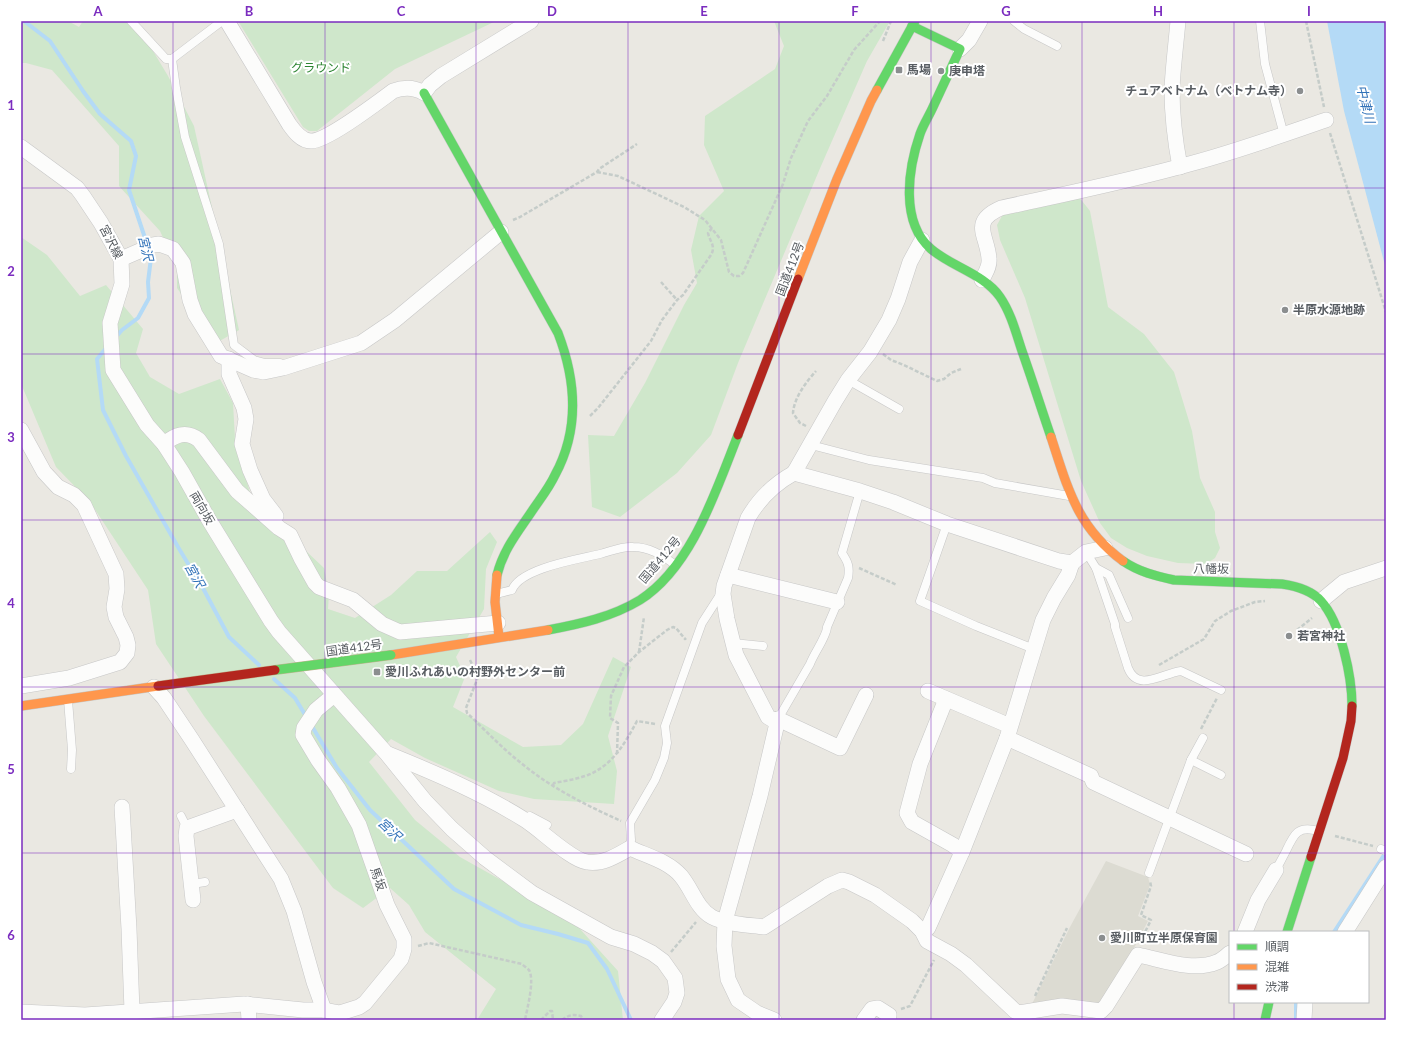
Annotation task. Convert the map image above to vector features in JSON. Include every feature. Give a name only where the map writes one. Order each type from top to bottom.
[{"type":"main road","points":[[913,24],[960,49],[920,133],[915,153],[910,203],[914,222],[922,240]]},
{"type":"main road","name":"国道412号","points":[[21,706],[156,686],[391,655],[462,643],[498,630],[572,626],[607,615],[641,598],[658,585],[675,565],[690,544],[711,504],[837,179],[871,101],[913,24]]},
{"type":"main road","points":[[424,93],[558,333],[569,365],[572,382],[572,420],[568,444],[556,474],[511,541],[499,568],[494,595],[498,630]]},
{"type":"main road","name":"八幡坂","points":[[922,240],[929,248],[982,280],[995,290],[1006,306],[1072,496],[1083,520],[1094,536],[1105,548],[1133,567],[1149,574],[1174,580],[1280,583],[1305,591],[1321,601]]},
{"type":"main road","points":[[1287,931],[1343,758],[1352,715],[1349,674],[1341,638],[1321,601]]},
{"type":"main road","points":[[1265,1020],[1270,1003]]},
{"type":"street","points":[[227,21],[295,133],[310,141],[319,140],[331,133],[394,91],[402,88],[410,88],[424,93],[430,85],[441,76],[530,21]]},
{"type":"street","points":[[960,49],[969,40],[980,21]]},
{"type":"street","points":[[1178,21],[1172,88],[1174,126],[1180,167]]},
{"type":"street","points":[[982,280],[989,266],[989,258],[982,231],[985,219],[992,212],[1001,208],[1180,167],[1284,135],[1326,120]]},
{"type":"street","name":"宮沢線","points":[[21,147],[77,188],[127,256],[122,284],[110,323],[113,370]]},
{"type":"street","points":[[127,256],[159,244],[173,250],[183,263],[190,300],[195,314],[221,356],[253,370],[264,372],[283,368],[362,344],[390,324],[499,228]]},
{"type":"street","points":[[866,695],[840,748],[778,719],[773,720],[768,717],[736,655],[727,619],[723,594],[724,586],[748,518],[753,509],[769,490],[794,473],[848,380],[873,347],[889,320],[898,299],[910,262],[922,240]]},
{"type":"street","points":[[229,359],[229,374],[244,408],[246,419],[242,444],[250,470],[262,499],[283,524],[290,535],[315,583],[319,587],[353,600],[382,624],[400,632],[498,630]]},
{"type":"street","name":"両向坂","points":[[113,370],[147,425],[164,444],[182,472],[209,520],[271,621],[291,645],[387,754],[425,801],[446,824],[485,858],[532,893],[611,937],[634,944],[652,953],[663,962],[675,978],[677,993],[674,1002],[662,1020]]},
{"type":"street","points":[[21,430],[44,472],[58,487],[74,495],[84,505],[116,574],[117,589],[114,607],[116,617],[126,637],[128,646],[127,653],[120,662],[69,678],[21,686]]},
{"type":"street","points":[[164,444],[177,435],[187,434],[194,436],[199,440],[237,491],[279,528],[290,535]]},
{"type":"street","points":[[794,473],[860,491],[947,524],[1060,561],[1072,563]]},
{"type":"street","points":[[922,931],[928,928],[962,852],[1009,732],[1043,620],[1068,575],[1072,563],[1086,552],[1105,548]]},
{"type":"street","points":[[1321,601],[1344,582],[1386,568]]},
{"type":"street","points":[[728,575],[838,602]]},
{"type":"street","points":[[156,686],[281,879],[294,911],[314,982],[324,1010]]},
{"type":"street","points":[[928,691],[1092,776],[1093,782],[1246,854]]},
{"type":"street","name":"馬坂","points":[[334,695],[316,710],[304,728],[303,735],[318,760],[338,788],[360,825],[387,905],[404,939],[404,949]]},
{"type":"street","points":[[946,700],[920,764],[907,813],[912,822],[953,845],[962,852]]},
{"type":"street","points":[[774,1020],[757,1013],[738,1000],[728,979],[724,946],[725,921],[760,796],[778,719]]},
{"type":"street","points":[[387,754],[432,772],[488,798],[539,830],[579,860],[588,863],[600,862],[619,855],[630,848],[667,864],[680,875],[691,889],[705,912],[713,918],[764,927],[828,886],[842,880],[849,882],[875,895],[912,921],[922,931],[927,941],[951,954],[966,965],[1015,1011],[1019,1013],[1062,1006],[1100,1011],[1106,1006],[1138,955],[1178,964],[1200,967],[1218,962],[1229,954]]},
{"type":"street","points":[[122,807],[129,822],[135,929],[132,1011]]},
{"type":"street","points":[[193,900],[198,883],[184,822],[237,810]]},
{"type":"street","points":[[1346,931],[1386,867]]},
{"type":"street","points":[[1245,931],[1258,900],[1276,870]]},
{"type":"street","points":[[21,1012],[85,1015],[248,1004],[303,1010],[324,1010],[341,1017],[364,1003],[401,959],[404,949]]},
{"type":"street","points":[[1304,1020],[1305,1003]]},
{"type":"street","points":[[248,1004],[249,1020]]},
{"type":"street","points":[[864,1020],[872,1009],[878,1008],[888,1017]]},
{"type":"lane","points":[[132,21],[166,59],[172,59],[222,21]]},
{"type":"lane","points":[[1014,21],[1024,30],[1057,46]]},
{"type":"lane","points":[[1260,21],[1265,64],[1284,135]]},
{"type":"lane","points":[[172,59],[185,137],[219,244],[234,345],[254,360],[265,363],[280,362],[283,368]]},
{"type":"lane","points":[[848,380],[899,409]]},
{"type":"lane","points":[[814,439],[869,460],[982,478],[995,483],[1072,496]]},
{"type":"lane","points":[[778,719],[827,632],[827,627],[848,578],[850,572],[849,563],[842,553],[860,491]]},
{"type":"lane","points":[[947,524],[920,601],[976,626],[1034,649]]},
{"type":"lane","points":[[494,595],[512,590],[518,581],[559,563],[601,554],[618,548],[634,547],[648,549],[666,558],[675,565]]},
{"type":"lane","points":[[1086,552],[1096,568],[1130,673],[1136,679],[1145,681],[1181,671],[1221,690]]},
{"type":"lane","points":[[1096,568],[1109,575],[1128,618]]},
{"type":"lane","points":[[630,848],[630,823],[655,780],[664,758],[667,743],[665,726],[702,623],[720,595],[723,594]]},
{"type":"lane","points":[[733,643],[763,646]]},
{"type":"lane","points":[[68,700],[72,750],[71,769]]},
{"type":"lane","points":[[1149,873],[1191,760],[1203,738]]},
{"type":"lane","points":[[1191,760],[1221,775]]},
{"type":"lane","points":[[517,816],[523,812],[547,825]]},
{"type":"lane","points":[[1276,870],[1295,833],[1304,829],[1319,831]]},
{"type":"path","points":[[597,172],[618,176],[684,207],[705,220],[721,240],[729,272],[734,276],[738,276],[743,273],[775,203],[791,158],[808,121],[827,96],[854,50],[880,21]]},
{"type":"path","points":[[1306,21],[1326,120],[1386,312]]},
{"type":"path","points":[[499,228],[597,172],[599,169],[637,144]]},
{"type":"path","points":[[572,420],[583,420],[589,417],[598,408],[651,341],[662,320],[677,300],[683,295],[713,251],[713,244],[708,235],[712,228]]},
{"type":"path","points":[[661,282],[677,300]]},
{"type":"path","points":[[873,347],[891,360],[937,381],[944,379],[961,369]]},
{"type":"path","points":[[814,439],[793,413],[794,406],[807,381],[816,371]]},
{"type":"path","points":[[849,563],[897,585]]},
{"type":"path","points":[[1156,667],[1204,639],[1215,621],[1231,611],[1255,602],[1269,600]]},
{"type":"path","points":[[617,754],[618,723],[610,718],[611,696],[624,667],[639,652],[667,630],[676,628],[685,639],[699,632]]},
{"type":"path","points":[[462,643],[478,677],[466,708],[467,713],[521,763],[553,785],[585,804],[626,824],[630,823]]},
{"type":"path","points":[[1203,738],[1200,732],[1221,690]]},
{"type":"path","points":[[553,785],[554,783],[587,775],[596,771],[617,754],[625,744],[637,721],[665,726]]},
{"type":"path","points":[[1319,831],[1383,850]]},
{"type":"path","points":[[1138,955],[1135,950],[1151,920],[1141,915],[1151,886],[1149,873]]},
{"type":"path","points":[[663,962],[698,920]]},
{"type":"path","points":[[1028,1011],[1067,928]]},
{"type":"path","points":[[404,949],[413,949],[421,944],[429,943],[522,964],[529,970],[531,976],[530,996],[525,1020]]},
{"type":"path","points":[[888,1017],[910,1006],[940,949]]},
{"type":"path","points":[[541,1020],[550,1011],[552,1011],[553,1020]]},
{"type":"path","points":[[562,1020],[569,1014],[581,1016],[583,1020]]},
{"type":"shaded area","name":"愛川町立半原保育園","points":[[1106,861],[1148,877],[1150,885],[1138,916],[1148,921],[1133,950],[1099,1004],[1031,1006],[1070,927]]},
{"type":"green space","points":[[21,21],[68,21],[79,27],[83,21],[135,21],[168,76],[194,126],[239,330],[216,343],[177,288],[177,268],[160,231],[119,186],[119,146],[52,70],[21,63]]},
{"type":"green space","name":"グラウンド","points":[[238,21],[496,21],[395,69],[317,131],[309,131],[303,127]]},
{"type":"green space","points":[[774,21],[890,21],[867,61],[821,166],[738,363],[711,435],[677,473],[620,517],[592,507],[588,435],[614,436],[645,383],[684,305],[697,283],[691,250],[699,216],[724,191],[704,145],[705,116],[775,69],[784,46]]},
{"type":"green space","points":[[1079,197],[1090,211],[1108,307],[1144,334],[1174,372],[1192,431],[1200,478],[1215,512],[1215,532],[1220,548],[1215,558],[1206,564],[1178,563],[1147,556],[1127,548],[1111,538],[1100,523],[1081,481],[1025,298],[1000,240],[997,225],[1002,216],[1018,207]]},
{"type":"green space","points":[[21,237],[47,255],[80,296],[106,285],[143,329],[136,353],[150,377],[179,394],[220,379],[233,403],[235,439],[252,500],[324,568],[329,594],[328,609],[355,618],[391,595],[417,571],[447,571],[490,532],[497,542],[486,569],[484,609],[456,657],[465,677],[453,707],[523,747],[561,745],[583,724],[613,657],[631,667],[608,736],[617,771],[614,804],[534,799],[499,791],[425,758],[391,739],[369,762],[415,820],[460,857],[571,919],[618,971],[623,1020],[477,1020],[496,989],[425,932],[409,905],[390,888],[363,908],[333,888],[204,716],[156,644],[148,590],[90,502],[56,467],[22,386]]},
{"type":"water","name":"中津川","points":[[1327,21],[1386,21],[1386,269],[1344,111]]},
{"type":"waterway","name":"宮沢","points":[[24,21],[50,41],[100,114],[131,141],[136,156],[129,190],[147,244]]},
{"type":"waterway","name":"宮沢","points":[[115,338],[122,330],[138,318],[149,298],[148,282],[151,258],[148,250]]},
{"type":"waterway","name":"宮沢","points":[[107,347],[97,359],[103,410],[126,456],[204,590],[229,637],[259,665]]},
{"type":"waterway","name":"宮沢","points":[[274,679],[295,698],[307,718]]},
{"type":"waterway","name":"宮沢","points":[[310,723],[337,768],[370,810],[454,889],[521,925],[588,943],[607,969],[631,1020]]},
{"type":"waterway","points":[[1335,931],[1386,852]]},
{"type":"waterway","points":[[1296,1003],[1296,1020]]},
{"type":"traffic: fast","points":[[877,90],[915,21]]},
{"type":"traffic: fast","points":[[912,26],[960,49],[920,134],[912,163],[909,194],[915,225],[921,238],[931,249],[948,261],[977,276],[1000,297],[1013,323],[1051,437]]},
{"type":"traffic: fast","points":[[424,93],[558,333],[569,369],[572,386],[572,422],[569,440],[563,458],[550,484],[507,549],[497,575]]},
{"type":"traffic: fast","points":[[548,630],[584,622],[618,611],[640,600],[658,586],[674,568],[688,548],[700,526],[711,503],[738,435]]},
{"type":"traffic: fast","points":[[1123,561],[1141,571],[1174,580],[1282,584],[1298,587],[1313,594],[1321,601],[1328,611],[1340,636],[1350,680],[1352,706]]},
{"type":"traffic: fast","points":[[275,670],[391,655]]},
{"type":"traffic: fast","points":[[1287,931],[1311,857]]},
{"type":"traffic: fast","points":[[1265,1020],[1269,1003]]},
{"type":"traffic: slow","points":[[798,279],[837,179],[877,90]]},
{"type":"traffic: slow","points":[[1051,437],[1069,490],[1084,521],[1107,548],[1123,561]]},
{"type":"traffic: slow","points":[[497,575],[495,602],[499,637]]},
{"type":"traffic: slow","points":[[391,655],[548,630]]},
{"type":"traffic: slow","points":[[21,706],[158,686]]},
{"type":"traffic: jam","points":[[738,435],[798,279]]},
{"type":"traffic: jam","points":[[158,686],[275,670]]},
{"type":"traffic: jam","points":[[1311,857],[1343,758],[1351,721],[1352,706]]},
{"type":"place","name":"馬場","points":[[899,70]]},
{"type":"place","name":"庚申塔","points":[[941,71]]},
{"type":"place","name":"チュアベトナム（ベトナム寺）","points":[[1300,91]]},
{"type":"place","name":"半原水源地跡","points":[[1285,310]]},
{"type":"place","name":"若宮神社","points":[[1289,636]]},
{"type":"place","name":"愛川ふれあいの村野外センター前","points":[[377,672]]},
{"type":"place","name":"愛川町立半原保育園","points":[[1102,938]]}]
